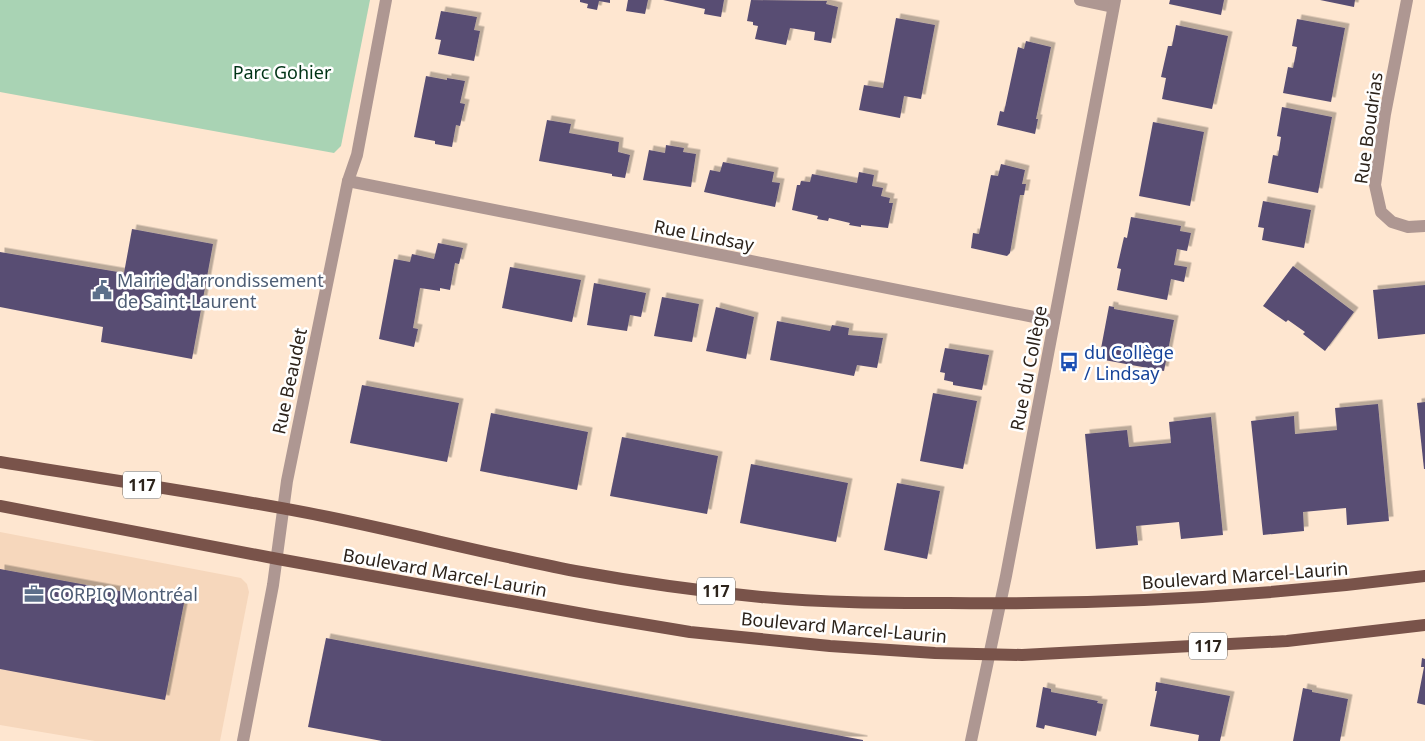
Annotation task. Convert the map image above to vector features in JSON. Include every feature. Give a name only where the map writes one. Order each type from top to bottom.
[{"type":"main road","name":"Boulevard Marcel-Laurin","points":[[0,462],[283,508],[576,571],[720,592],[810,600],[1001,604],[1213,597],[1301,590],[1425,576]]},
{"type":"main road","name":"Boulevard Marcel-Laurin","points":[[0,506],[278,559],[690,632],[830,646],[934,653],[1077,652],[1242,644],[1335,636],[1425,625]]},
{"type":"street","name":"Rue Beaudet","points":[[243,741],[278,559],[287,480],[348,181],[357,155],[386,0]]},
{"type":"street","points":[[1080,0],[1114,3]]},
{"type":"street","name":"Rue Boudrias","points":[[1406,0],[1385,114],[1375,185],[1382,212],[1392,222],[1408,227],[1425,226]]},
{"type":"street","name":"Rue du Collège","points":[[971,741],[1001,604],[1114,3]]},
{"type":"street","name":"Rue Lindsay","points":[[348,181],[1054,321]]},
{"type":"shaded area","points":[[0,532],[241,578],[247,584],[249,592],[220,741],[95,741],[0,725]]},
{"type":"green space","name":"Parc Gohier","points":[[0,0],[370,0],[341,146],[334,153],[0,92]]},
{"type":"building","points":[[580,0],[610,0],[610,3],[599,1],[597,10],[587,8],[588,4],[580,2]]},
{"type":"building","points":[[628,0],[648,0],[645,14],[626,11]]},
{"type":"building","points":[[663,0],[724,0],[721,17],[704,14],[705,9]]},
{"type":"building","points":[[751,0],[827,1],[826,4],[838,7],[831,43],[814,40],[815,32],[790,28],[786,45],[755,39],[758,26],[753,25],[753,22],[747,21]]},
{"type":"building","points":[[1170,0],[1224,0],[1221,15],[1169,4]]},
{"type":"building","points":[[1320,0],[1355,0],[1354,7]]},
{"type":"building","points":[[441,11],[477,17],[474,30],[480,31],[474,61],[438,54],[441,40],[435,39]]},
{"type":"building","points":[[896,18],[935,25],[921,99],[904,96],[900,118],[859,110],[864,85],[883,88]]},
{"type":"building","points":[[1297,19],[1345,28],[1331,102],[1283,93],[1288,67],[1293,68],[1295,58],[1297,47],[1292,46]]},
{"type":"building","points":[[1176,25],[1228,36],[1212,109],[1162,99],[1166,78],[1161,77],[1168,46],[1172,46]]},
{"type":"building","points":[[1026,41],[1051,47],[1036,119],[1038,119],[1035,134],[997,125],[1000,111],[1004,112],[1018,47],[1024,49]]},
{"type":"building","points":[[426,76],[465,81],[460,103],[465,104],[460,126],[456,125],[452,147],[414,137]]},
{"type":"building","points":[[1282,107],[1332,117],[1318,193],[1268,183],[1273,155],[1278,156],[1281,137],[1277,136]]},
{"type":"building","points":[[547,120],[571,124],[569,133],[619,142],[618,152],[630,155],[625,178],[539,161]]},
{"type":"building","points":[[1153,122],[1204,132],[1190,206],[1139,196]]},
{"type":"building","points":[[666,145],[684,148],[683,152],[696,154],[691,187],[643,180],[649,150],[665,153]]},
{"type":"building","points":[[723,162],[774,172],[772,182],[780,183],[775,207],[704,192],[710,170],[720,172]]},
{"type":"building","points":[[1001,164],[1025,170],[1022,184],[1026,184],[1024,195],[1020,195],[1010,253],[1007,256],[971,248],[973,233],[979,234],[991,175],[998,176]]},
{"type":"building","points":[[859,172],[874,175],[872,186],[883,188],[881,196],[890,198],[889,203],[893,203],[888,228],[849,225],[850,223],[829,218],[828,221],[817,219],[818,216],[792,210],[797,185],[800,185],[801,181],[810,182],[812,174],[857,183]]},
{"type":"building","points":[[1263,201],[1311,210],[1304,248],[1262,240],[1264,228],[1258,227]]},
{"type":"building","points":[[1131,217],[1181,226],[1180,231],[1191,233],[1187,251],[1177,249],[1174,265],[1187,267],[1184,282],[1171,279],[1167,300],[1117,290],[1121,269],[1117,268],[1124,237],[1127,238]]},
{"type":"building","name":"Mairie d'arrondissement de Saint-Laurent","points":[[132,229],[213,244],[192,359],[101,342],[103,327],[0,307],[0,252],[124,273]]},
{"type":"building","points":[[438,243],[463,248],[459,264],[455,263],[450,290],[440,288],[440,291],[420,288],[413,328],[418,329],[414,347],[379,339],[394,259],[410,262],[412,254],[434,259]]},
{"type":"building","points":[[1293,266],[1354,312],[1325,351],[1303,334],[1305,332],[1263,306]]},
{"type":"building","points":[[510,267],[581,280],[572,322],[502,308]]},
{"type":"building","points":[[594,283],[646,293],[641,317],[630,315],[627,331],[587,325]]},
{"type":"building","points":[[1425,285],[1425,334],[1378,339],[1373,290]]},
{"type":"building","points":[[662,297],[699,304],[692,342],[654,336]]},
{"type":"building","points":[[1109,306],[1114,307],[1114,309],[1174,320],[1164,371],[1099,359]]},
{"type":"building","points":[[716,307],[754,317],[746,359],[706,351]]},
{"type":"building","points":[[777,321],[830,331],[832,325],[849,328],[848,335],[883,338],[877,368],[857,365],[854,376],[770,360]]},
{"type":"building","points":[[945,348],[989,355],[982,390],[953,385],[953,382],[944,380],[945,373],[940,372]]},
{"type":"building","points":[[362,385],[459,403],[447,462],[350,443]]},
{"type":"building","points":[[933,393],[977,401],[963,469],[920,461]]},
{"type":"building","points":[[1425,402],[1425,469],[1424,469],[1417,403]]},
{"type":"building","points":[[1378,404],[1389,521],[1347,525],[1346,508],[1303,512],[1304,531],[1263,535],[1251,421],[1294,416],[1295,434],[1337,430],[1335,408]]},
{"type":"building","points":[[491,413],[588,432],[577,490],[480,471]]},
{"type":"building","points":[[1211,417],[1223,535],[1181,539],[1179,522],[1136,526],[1138,545],[1096,549],[1085,434],[1127,430],[1129,447],[1171,443],[1169,422]]},
{"type":"building","points":[[622,437],[718,456],[707,514],[610,496]]},
{"type":"building","points":[[751,464],[848,483],[836,542],[740,523]]},
{"type":"building","points":[[897,483],[940,491],[927,559],[884,550]]},
{"type":"building","points":[[0,569],[184,603],[165,700],[0,669]]},
{"type":"building","points":[[326,638],[863,741],[382,741],[308,727]]},
{"type":"building","points":[[1422,658],[1425,659],[1425,705],[1417,703],[1424,667],[1421,667]]},
{"type":"building","points":[[1156,682],[1230,696],[1220,741],[1198,741],[1199,735],[1150,726],[1157,691],[1155,691]]},
{"type":"building","points":[[1043,687],[1051,689],[1051,692],[1098,701],[1097,703],[1103,704],[1096,736],[1045,725],[1044,729],[1036,727]]},
{"type":"building","points":[[1303,688],[1312,690],[1312,692],[1348,699],[1340,741],[1293,741]]},
{"type":"place","name":"Mairie d'arrondissement de Saint-Laurent","points":[[102,290]]},
{"type":"place","name":"du Collège / Lindsay","points":[[1069,362]]},
{"type":"place","name":"CORPIQ Montréal","points":[[34,594]]}]
